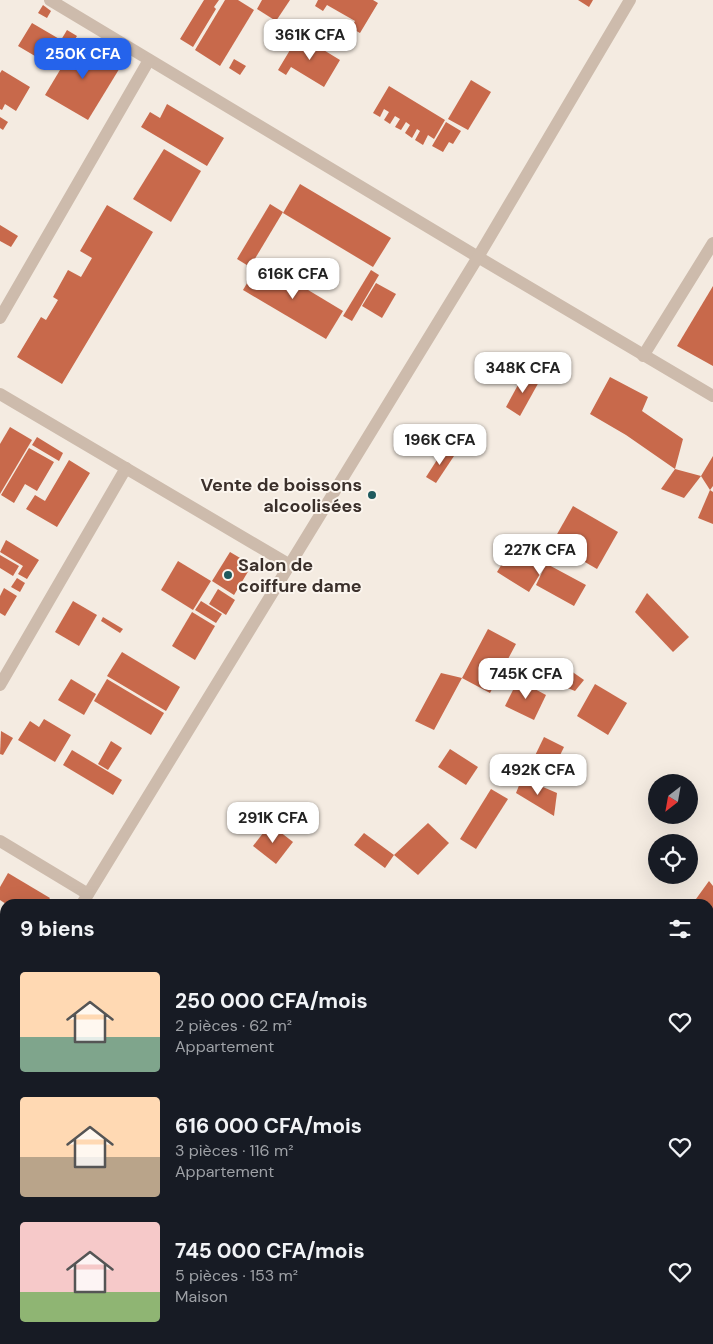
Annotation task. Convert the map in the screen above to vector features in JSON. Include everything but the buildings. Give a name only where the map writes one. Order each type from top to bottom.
[{"type":"street","points":[[50,0],[643,356],[713,396]]},
{"type":"street","points":[[0,841],[85,899],[478,257],[630,0]]},
{"type":"street","points":[[0,318],[149,60]]},
{"type":"street","points":[[643,356],[713,243]]},
{"type":"street","points":[[0,394],[290,565]]},
{"type":"street","points":[[0,685],[126,468]]},
{"type":"place","name":"Vente de boissons alcoolisées","points":[[372,495]]},
{"type":"place","name":"Salon de coiffure dame","points":[[228,575]]}]
